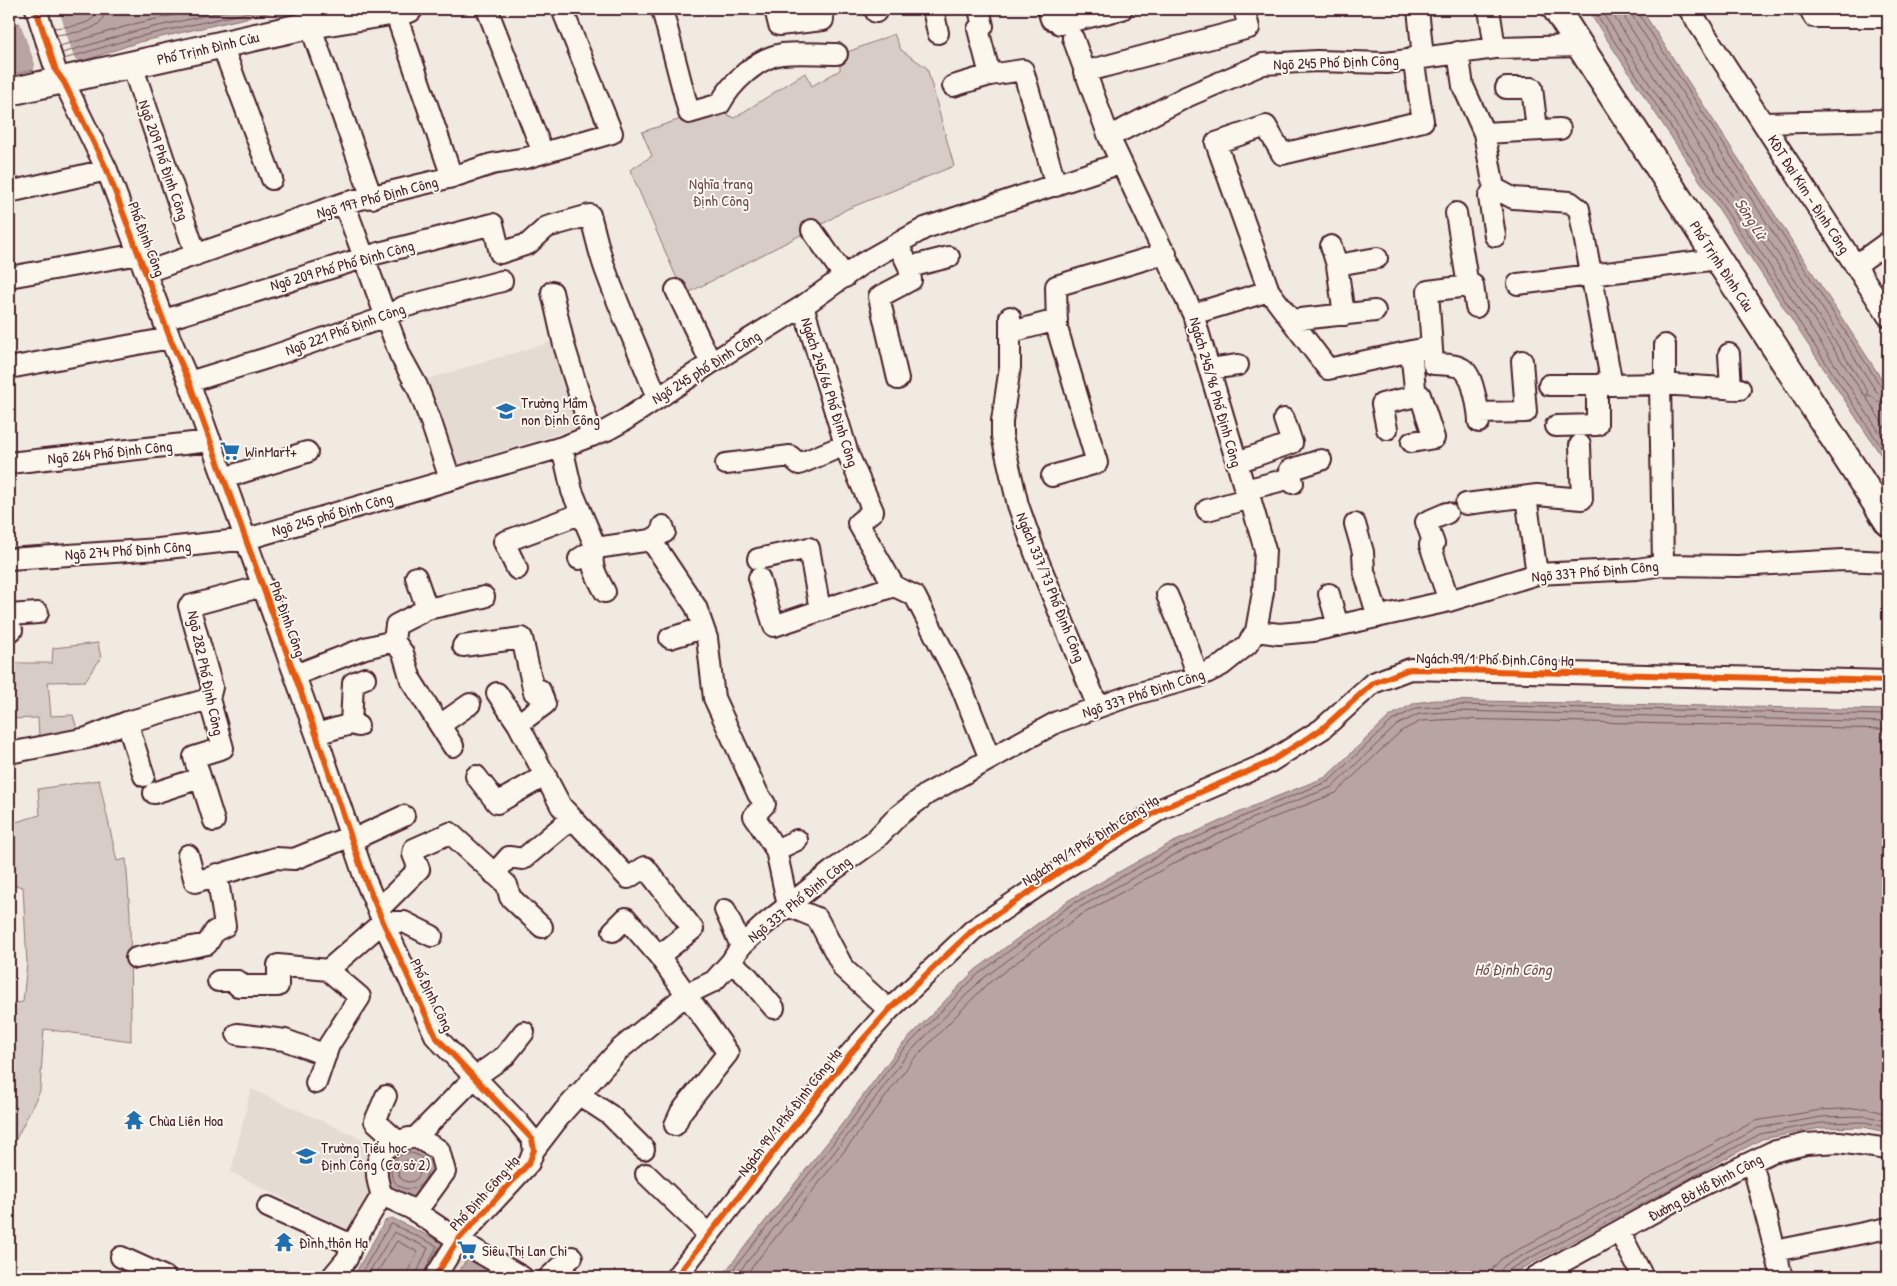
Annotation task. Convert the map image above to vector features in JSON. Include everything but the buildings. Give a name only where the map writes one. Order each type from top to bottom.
[{"type":"main road","name":"Phố Trịnh Đình Cửu","points":[[1556,9],[1888,522]]},
{"type":"main road","name":"Phố Trịnh Đình Cửu","points":[[9,92],[60,76],[132,65],[222,45],[308,15],[402,10]]},
{"type":"street","points":[[487,9],[543,153]]},
{"type":"street","name":"Ngõ 197 Phố Định Công","points":[[9,277],[142,263],[196,255],[344,204],[452,177],[492,164],[543,153],[612,133],[562,9]]},
{"type":"street","points":[[662,9],[689,113],[720,104],[729,88],[743,74],[780,54],[837,54]]},
{"type":"street","points":[[933,9],[938,33]]},
{"type":"street","points":[[1052,20],[1093,9]]},
{"type":"street","points":[[1052,20],[1122,9]]},
{"type":"street","points":[[1084,72],[1249,28],[1244,9]]},
{"type":"street","points":[[1418,9],[1418,57],[1423,121],[1282,154],[1266,126],[1216,143],[1269,291],[1328,369],[1431,347]]},
{"type":"street","points":[[1489,9],[1495,48]]},
{"type":"street","name":"KĐT Đại Kim - Định Công","points":[[1689,9],[1888,316]]},
{"type":"street","points":[[1810,9],[1814,17],[1888,17]]},
{"type":"street","name":"Phố Định Công","points":[[36,10],[60,76],[107,170],[189,382],[247,539],[365,879],[380,916],[436,1037],[532,1139],[534,1150]]},
{"type":"street","points":[[402,10],[452,177]]},
{"type":"street","points":[[308,15],[372,198]]},
{"type":"street","points":[[777,17],[822,15]]},
{"type":"street","points":[[1052,20],[1084,72],[1109,138],[1121,163]]},
{"type":"street","points":[[980,21],[990,75]]},
{"type":"street","points":[[222,45],[272,178]]},
{"type":"street","name":"Ngõ 245 Phố Định Công","points":[[1109,138],[1188,96],[1262,64],[1316,61],[1386,63],[1418,57],[1495,48],[1580,46]]},
{"type":"street","points":[[1458,52],[1463,86],[1484,133],[1494,188],[1489,196],[1495,236]]},
{"type":"street","name":"Ngõ 209 Phố Định Công","points":[[132,65],[196,255]]},
{"type":"street","points":[[954,86],[990,75],[1023,70],[1056,186]]},
{"type":"street","points":[[1506,88],[1532,88],[1537,129]]},
{"type":"street","name":"KĐT Đại Kim - Định Công","points":[[1762,122],[1888,120]]},
{"type":"street","points":[[1484,133],[1560,129]]},
{"type":"street","name":"Ngõ 245 phố Định Công","points":[[247,539],[562,447],[607,430],[710,363],[803,306],[863,263],[925,228],[1121,163]]},
{"type":"street","name":"Ngách 245/96 Phố Định Công","points":[[1121,163],[1166,253],[1193,314],[1236,462],[1265,550],[1263,592],[1256,632]]},
{"type":"street","points":[[9,192],[107,170]]},
{"type":"street","points":[[1494,188],[1513,198],[1570,202],[1579,209],[1592,275],[1608,384]]},
{"type":"street","points":[[344,204],[400,355],[416,386],[431,422],[450,479]]},
{"type":"street","name":"Ngõ 209 Phố Phố Định Công","points":[[9,368],[167,329],[363,258],[493,224],[500,253],[528,244],[547,227],[597,212],[594,238],[657,398]]},
{"type":"street","points":[[1456,213],[1468,286]]},
{"type":"street","points":[[812,230],[845,277]]},
{"type":"street","name":"KĐT Đại Kim - Định Công","points":[[1856,265],[1888,242]]},
{"type":"street","points":[[898,244],[910,268],[911,280],[879,297],[898,379]]},
{"type":"street","points":[[1052,476],[1097,463],[1057,328],[1056,286],[1166,253]]},
{"type":"street","points":[[1344,315],[1334,256],[1377,258]]},
{"type":"street","points":[[910,268],[949,257]]},
{"type":"street","points":[[1518,284],[1718,260]]},
{"type":"street","name":"Ngõ 221 Phố Định Công","points":[[189,382],[267,358],[386,317],[403,307],[502,280]]},
{"type":"street","points":[[1476,307],[1473,285],[1428,290],[1433,364],[1451,364],[1462,368],[1471,376],[1479,418],[1526,412],[1522,361]]},
{"type":"street","points":[[676,290],[710,363]]},
{"type":"street","points":[[1193,314],[1269,291]]},
{"type":"street","points":[[552,292],[564,345],[592,436]]},
{"type":"street","name":"Ngách 245/66 Phố Định Công","points":[[803,306],[845,445],[873,511],[858,522],[894,586]]},
{"type":"street","points":[[1291,320],[1375,311]]},
{"type":"street","name":"Ngách 337/73 Phố Định Công","points":[[1057,320],[1010,325],[1010,367],[1002,421],[1002,436],[1018,505],[1035,553],[1098,707]]},
{"type":"street","points":[[1663,565],[1662,384],[1664,345]]},
{"type":"street","points":[[1411,351],[1415,388],[1412,397]]},
{"type":"street","points":[[1548,385],[1662,384],[1736,389],[1730,354]]},
{"type":"street","points":[[1210,369],[1238,365]]},
{"type":"street","points":[[1556,426],[1597,425],[1597,392],[1608,384]]},
{"type":"street","points":[[1387,428],[1382,404],[1420,395],[1434,438],[1412,442]]},
{"type":"street","points":[[1236,462],[1292,443],[1284,419]]},
{"type":"street","name":"Ngõ 264 Phố Định Công","points":[[9,463],[211,441]]},
{"type":"street","points":[[726,464],[790,456],[799,464],[845,445]]},
{"type":"street","points":[[1466,504],[1537,495],[1582,499],[1580,445]]},
{"type":"street","points":[[562,447],[572,491],[580,514],[596,548]]},
{"type":"street","points":[[224,478],[307,452]]},
{"type":"street","points":[[1207,510],[1247,494],[1292,480],[1290,470],[1321,460]]},
{"type":"street","points":[[1526,497],[1537,574]]},
{"type":"street","points":[[1447,513],[1426,522],[1434,544],[1430,545],[1449,601]]},
{"type":"street","points":[[517,569],[504,542],[580,514]]},
{"type":"street","points":[[1355,524],[1364,552],[1364,571],[1378,617]]},
{"type":"street","points":[[579,559],[596,548],[657,533],[696,606],[707,638],[714,698],[758,794],[765,804],[754,816],[776,850],[788,906],[817,918],[844,969],[888,1010]]},
{"type":"street","name":"Ngõ 274 Phố Định Công","points":[[9,559],[159,549],[247,539]]},
{"type":"street","points":[[596,548],[591,556],[591,562],[605,592]]},
{"type":"street","points":[[820,610],[808,548],[759,568],[774,626],[894,586],[915,596],[961,686],[990,759]]},
{"type":"street","name":"Ngõ 337 Phố Định Công","points":[[534,1150],[578,1094],[619,1050],[687,994],[714,981],[736,954],[788,906],[874,841],[898,816],[927,794],[1057,722],[1098,707],[1198,677],[1235,657],[1256,632],[1298,634],[1338,626],[1449,601],[1537,574],[1637,569],[1663,565],[1738,566],[1843,560],[1888,562]]},
{"type":"street","points":[[416,577],[428,609]]},
{"type":"street","name":"Ngõ 282 Phố Định Công","points":[[214,820],[194,757],[223,748],[209,699],[212,688],[189,606],[263,586]]},
{"type":"street","points":[[1329,594],[1338,626]]},
{"type":"street","points":[[1167,595],[1183,633],[1198,677]]},
{"type":"street","points":[[453,746],[411,680],[403,652],[394,641],[396,625],[428,609],[484,596]]},
{"type":"street","points":[[10,625],[38,613]]},
{"type":"street","points":[[670,638],[703,628]]},
{"type":"street","points":[[464,646],[486,637],[522,638],[534,692],[540,690],[545,704],[518,724]]},
{"type":"street","points":[[295,675],[366,648],[394,641]]},
{"type":"street","name":"Ngách 99/1 Phố Định Công Hạ","points":[[676,1277],[850,1054],[888,1010],[973,930],[1062,870],[1161,810],[1268,764],[1322,729],[1373,683],[1410,669],[1888,681]]},
{"type":"street","points":[[316,734],[354,725],[352,683],[366,678]]},
{"type":"street","points":[[496,693],[518,724],[561,806],[571,819],[628,878],[645,867],[692,929],[660,956]]},
{"type":"street","points":[[9,753],[87,738],[127,722],[209,699]]},
{"type":"street","points":[[440,725],[470,704]]},
{"type":"street","points":[[127,722],[149,784],[200,778]]},
{"type":"street","points":[[476,776],[496,803],[546,775]]},
{"type":"street","points":[[188,855],[196,882],[217,874],[276,858],[294,859],[352,838],[404,816]]},
{"type":"street","points":[[494,874],[509,857],[523,859],[571,819]]},
{"type":"street","points":[[328,970],[380,916],[419,869],[413,854],[414,849],[450,833],[507,885],[510,897],[542,927]]},
{"type":"street","points":[[776,850],[797,840]]},
{"type":"street","points":[[136,958],[207,944],[215,931],[225,926],[217,874]]},
{"type":"street","points":[[725,910],[736,954],[748,977],[774,1008]]},
{"type":"street","points":[[380,916],[404,922],[432,936]]},
{"type":"street","points":[[613,931],[626,918],[660,956],[728,1053],[681,1112],[675,1125]]},
{"type":"street","points":[[218,981],[238,981],[238,986],[278,986],[278,965],[328,970],[360,997],[337,1030],[316,1083]]},
{"type":"street","points":[[522,1277],[458,1240],[416,1212],[382,1195],[376,1181],[376,1168],[383,1150],[406,1139],[475,1077],[505,1056],[524,1032]]},
{"type":"street","points":[[237,1034],[285,1040],[326,1054]]},
{"type":"street","points":[[578,1094],[610,1115],[644,1149]]},
{"type":"street","points":[[386,1096],[375,1121],[406,1139],[439,1150],[445,1172],[416,1212]]},
{"type":"street","name":"Đường Bờ Hồ Định Công","points":[[1535,1277],[1701,1186],[1772,1152],[1806,1144],[1839,1142],[1888,1149]]},
{"type":"street","name":"Phố Định Công Hạ","points":[[435,1277],[458,1240],[529,1164],[534,1150]]},
{"type":"street","points":[[1752,1162],[1782,1277]]},
{"type":"street","points":[[646,1174],[709,1235]]},
{"type":"street","points":[[332,1277],[348,1258],[352,1245],[382,1195]]},
{"type":"street","points":[[268,1207],[352,1245]]},
{"type":"street","points":[[1775,1251],[1888,1228]]},
{"type":"street","points":[[1620,1232],[1644,1277]]},
{"type":"street","points":[[121,1258],[165,1277]]},
{"type":"street","points":[[549,1277],[572,1258]]},
{"type":"shaded area","name":"Trường Mầm non Định Công","points":[[554,341],[586,425],[450,467],[418,382]]},
{"type":"shaded area","name":"Trường Tiểu học Định Công (Cơ sở 2)","points":[[251,1089],[380,1147],[375,1188],[346,1229],[231,1172]]},
{"type":"shaded area","points":[[461,1244],[519,1277],[441,1277]]},
{"type":"green space","name":"Nghĩa trang Định Công","points":[[894,34],[901,50],[927,68],[954,166],[847,209],[826,222],[684,295],[630,170],[652,156],[642,132],[714,108],[734,118],[805,73],[812,86],[840,70],[840,55]]},
{"type":"green space","points":[[98,643],[101,658],[85,681],[48,682],[51,716],[73,715],[78,733],[39,737],[38,718],[9,719],[10,663],[52,663],[53,648]]},
{"type":"green space","points":[[99,780],[117,861],[126,859],[130,914],[131,1041],[44,1029],[40,1091],[11,1149],[9,1143],[9,1004],[23,1002],[27,963],[23,887],[9,884],[9,824],[40,815],[38,789]]},
{"type":"water","points":[[98,9],[286,9],[139,42],[86,60],[9,75],[9,25]]},
{"type":"water","name":"Sông Lừ","points":[[1587,9],[1641,9],[1888,389],[1888,466]]},
{"type":"water","name":"Hồ Định Công","points":[[1435,700],[1888,710],[1888,1133],[1864,1127],[1821,1128],[1762,1139],[1506,1277],[721,1277],[842,1124],[898,1049],[974,971],[1069,900],[1167,845],[1258,804],[1326,777],[1390,716],[1415,703]]},
{"type":"water","points":[[424,1145],[438,1169],[417,1200],[389,1193],[382,1157],[388,1149]]},
{"type":"water","points":[[392,1218],[441,1242],[443,1247],[426,1277],[353,1277],[385,1221]]},
{"type":"water","points":[[470,1258],[517,1277],[456,1277],[466,1260]]},
{"type":"pier","points":[[62,13],[61,16],[74,58],[79,64],[33,74],[35,64],[19,20]]},
{"type":"cycle path","points":[[36,9],[56,71],[64,82],[107,170],[170,338],[189,382],[316,734],[365,879],[383,922],[436,1037],[532,1139],[534,1150],[529,1163],[458,1240],[435,1277]]},
{"type":"cycle path","points":[[676,1277],[850,1054],[889,1010],[973,930],[1062,870],[1161,809],[1268,763],[1322,729],[1373,683],[1410,669],[1888,681]]},
{"type":"place","name":"Trường Mầm non Định Công","points":[[506,411]]},
{"type":"place","name":"WinMart+","points":[[230,451]]},
{"type":"place","name":"Chùa Liên Hoa","points":[[134,1120]]},
{"type":"place","name":"Trường Tiểu học Định Công (Cơ sở 2)","points":[[306,1156]]},
{"type":"place","name":"Đình thôn Hạ","points":[[284,1242]]},
{"type":"place","name":"Siêu Thị Lan Chi","points":[[467,1250]]}]
